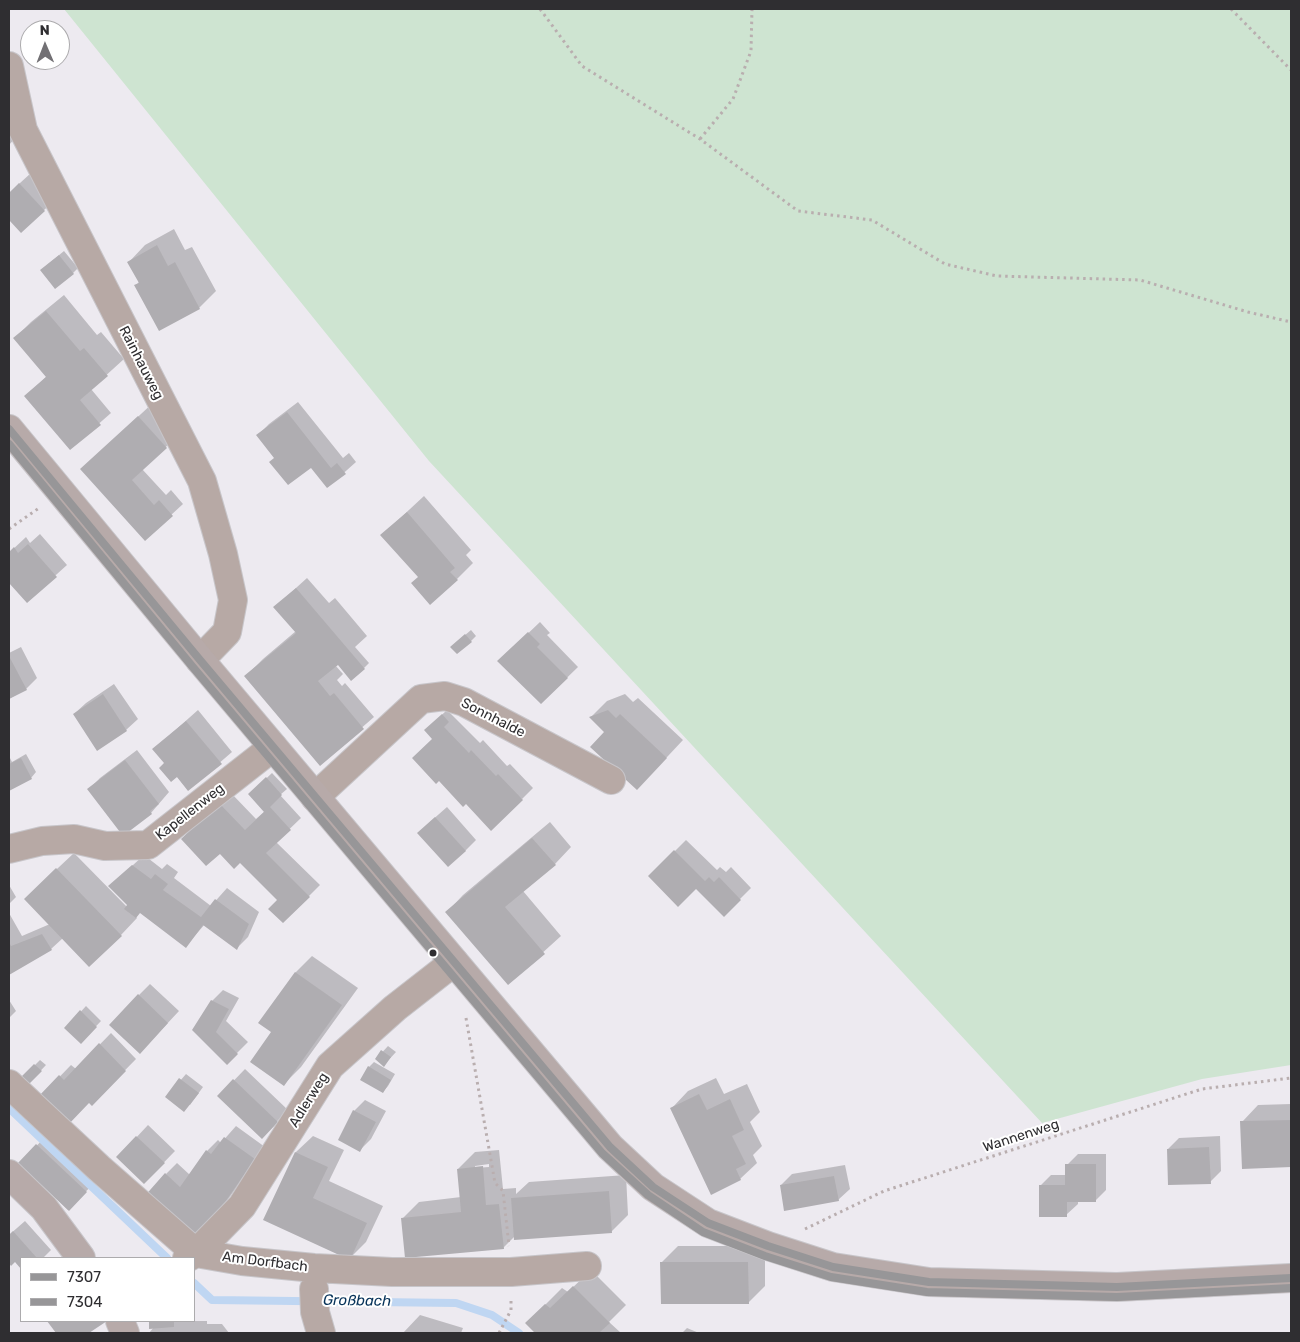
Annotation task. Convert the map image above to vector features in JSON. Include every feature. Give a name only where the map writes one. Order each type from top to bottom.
[{"type":"main road","points":[[9,429],[60,493],[610,1147],[653,1187],[708,1223],[768,1246],[833,1267],[929,1282],[1117,1287],[1291,1278]]},
{"type":"main road","points":[[9,1174],[44,1208],[80,1257]]},
{"type":"street","name":"Rainhauweg","points":[[9,66],[23,130],[202,481],[223,554],[233,600],[227,632],[200,660]]},
{"type":"street","name":"Sonnhalde","points":[[315,797],[421,698],[445,696],[464,702],[611,780]]},
{"type":"street","name":"Kapellenweg","points":[[9,848],[42,840],[74,839],[105,846],[148,845],[273,747]]},
{"type":"street","name":"Adlerweg","points":[[192,1256],[242,1206],[330,1066],[395,1008],[461,971]]},
{"type":"street","points":[[9,1084],[192,1256]]},
{"type":"street","name":"Am Dorfbach","points":[[192,1256],[314,1268],[392,1272],[511,1272],[586,1266]]},
{"type":"path","points":[[540,9],[582,66],[700,139],[798,211],[872,220],[945,264],[997,276],[1140,280],[1248,312],[1291,322]]},
{"type":"path","points":[[700,139],[733,98],[751,51],[752,9]]},
{"type":"path","points":[[1231,9],[1291,70]]},
{"type":"path","points":[[9,529],[60,493]]},
{"type":"path","points":[[461,971],[466,1022],[495,1183],[503,1191],[511,1272]]},
{"type":"path","name":"Wannenweg","points":[[768,1246],[884,1192],[1202,1089],[1291,1078]]},
{"type":"path","points":[[499,1332],[511,1310]]},
{"type":"green space","points":[[64,9],[1291,9],[1291,1065],[1202,1079],[1042,1123],[429,461]]},
{"type":"building","points":[[19,183],[45,211],[21,233],[9,220],[9,193]]},
{"type":"building","points":[[157,245],[168,266],[175,262],[200,309],[159,331],[134,285],[139,283],[127,262]]},
{"type":"building","points":[[59,255],[74,274],[55,289],[40,270]]},
{"type":"building","points":[[46,311],[80,351],[84,348],[108,376],[80,400],[101,425],[70,450],[24,396],[46,377],[13,338]]},
{"type":"building","points":[[287,412],[331,468],[337,463],[346,474],[327,488],[311,468],[288,485],[269,462],[274,458],[256,435]]},
{"type":"building","points":[[138,416],[167,448],[132,480],[154,505],[159,500],[173,516],[145,541],[80,469]]},
{"type":"building","points":[[407,512],[455,568],[450,572],[458,580],[430,605],[411,583],[418,577],[380,535]]},
{"type":"building","points":[[28,544],[57,577],[27,603],[9,583],[9,552],[14,547],[18,553]]},
{"type":"building","points":[[296,588],[365,669],[351,681],[338,665],[318,681],[330,696],[334,693],[364,729],[320,766],[244,676],[296,633],[273,607]]},
{"type":"building","points":[[528,632],[540,644],[537,647],[568,678],[541,704],[497,661]]},
{"type":"building","points":[[465,634],[472,642],[457,654],[450,647]]},
{"type":"building","points":[[9,656],[27,690],[9,699]]},
{"type":"building","points":[[103,694],[127,731],[97,751],[73,714]]},
{"type":"building","points":[[608,710],[616,718],[620,714],[667,758],[637,790],[590,747],[604,732],[589,717]]},
{"type":"building","points":[[442,714],[449,722],[444,727],[469,753],[471,750],[496,776],[498,774],[523,800],[491,831],[466,804],[463,807],[439,781],[436,784],[412,758],[432,739],[424,730]]},
{"type":"building","points":[[186,721],[222,764],[188,791],[177,777],[171,782],[159,768],[164,763],[152,749]]},
{"type":"building","points":[[21,758],[32,779],[9,791],[9,764]]},
{"type":"building","points":[[125,760],[159,804],[150,811],[152,814],[123,836],[87,789]]},
{"type":"building","points":[[266,777],[282,795],[270,807],[291,830],[266,853],[310,897],[283,923],[268,909],[277,900],[240,863],[234,869],[220,854],[206,866],[181,839],[219,803],[245,830],[264,812],[248,794]]},
{"type":"building","points":[[435,817],[466,851],[448,867],[417,833]]},
{"type":"building","points":[[532,838],[556,865],[505,907],[545,954],[508,985],[445,912]]},
{"type":"building","points":[[674,850],[705,881],[709,877],[714,882],[719,877],[741,900],[724,917],[696,889],[678,907],[648,876]]},
{"type":"building","points":[[132,865],[151,879],[155,874],[168,884],[163,890],[201,917],[215,899],[249,924],[237,950],[203,925],[186,948],[140,913],[136,918],[124,909],[127,905],[108,886]]},
{"type":"building","points":[[56,868],[122,936],[89,967],[24,899]]},
{"type":"building","points":[[42,934],[52,950],[9,975],[9,942],[11,946]]},
{"type":"building","points":[[295,972],[342,1005],[284,1086],[250,1062],[271,1032],[258,1023]]},
{"type":"building","points":[[138,994],[168,1023],[140,1054],[109,1025]]},
{"type":"building","points":[[211,1000],[229,1009],[216,1032],[238,1054],[227,1065],[192,1030]]},
{"type":"building","points":[[80,1010],[97,1027],[81,1044],[64,1028]]},
{"type":"building","points":[[99,1043],[126,1071],[92,1106],[89,1103],[67,1126],[38,1097],[59,1075],[64,1080]]},
{"type":"building","points":[[381,1050],[391,1057],[384,1067],[375,1059]]},
{"type":"building","points":[[34,1064],[42,1071],[28,1085],[20,1078]]},
{"type":"building","points":[[368,1066],[391,1080],[383,1093],[360,1080]]},
{"type":"building","points":[[179,1078],[199,1093],[184,1112],[165,1097]]},
{"type":"building","points":[[233,1079],[278,1122],[262,1139],[217,1096]]},
{"type":"building","points":[[699,1094],[707,1110],[730,1099],[744,1130],[732,1136],[746,1164],[736,1169],[741,1180],[711,1195],[670,1108]]},
{"type":"building","points":[[353,1110],[376,1122],[360,1152],[338,1140]]},
{"type":"building","points":[[1291,1120],[1291,1167],[1242,1169],[1240,1121]]},
{"type":"building","points":[[136,1136],[165,1163],[144,1184],[116,1157]]},
{"type":"building","points":[[224,1137],[255,1159],[196,1244],[143,1198],[165,1173],[180,1187],[206,1150],[211,1154]]},
{"type":"building","points":[[36,1144],[87,1192],[69,1211],[18,1163]]},
{"type":"building","points":[[1209,1147],[1211,1184],[1168,1185],[1167,1149]]},
{"type":"building","points":[[295,1152],[328,1167],[313,1198],[367,1223],[350,1260],[263,1220]]},
{"type":"building","points":[[1065,1164],[1096,1164],[1096,1202],[1067,1202],[1067,1217],[1039,1217],[1039,1185],[1065,1185]]},
{"type":"building","points":[[483,1166],[486,1205],[499,1204],[504,1249],[405,1258],[401,1218],[461,1212],[457,1169]]},
{"type":"building","points":[[834,1176],[839,1201],[784,1211],[780,1185]]},
{"type":"building","points":[[609,1191],[612,1233],[514,1240],[511,1198]]},
{"type":"building","points":[[13,1231],[36,1257],[20,1257],[20,1268],[15,1262],[11,1266],[9,1263],[9,1235]]},
{"type":"building","points":[[660,1262],[748,1262],[749,1304],[661,1304]]},
{"type":"building","points":[[573,1286],[610,1323],[599,1333],[535,1333],[525,1323],[545,1304],[550,1308]]},
{"type":"building","points":[[48,1322],[106,1322],[89,1333],[56,1333]]},
{"type":"building","points":[[149,1322],[174,1322],[174,1327],[149,1329]]},
{"type":"waterway","name":"Großbach","points":[[9,1108],[166,1257]]},
{"type":"waterway","name":"Großbach","points":[[195,1284],[212,1300],[456,1303],[492,1315],[519,1333]]},
{"type":"transit line","name":"7307","points":[[9,429],[200,660],[610,1147],[653,1187],[708,1223],[768,1246],[833,1267],[929,1282],[1117,1287],[1291,1278]]},
{"type":"transit line","name":"7304","points":[[9,444],[192,666],[602,1153],[648,1195],[703,1232],[765,1256],[831,1277],[927,1292],[1117,1297],[1291,1288]]}]
